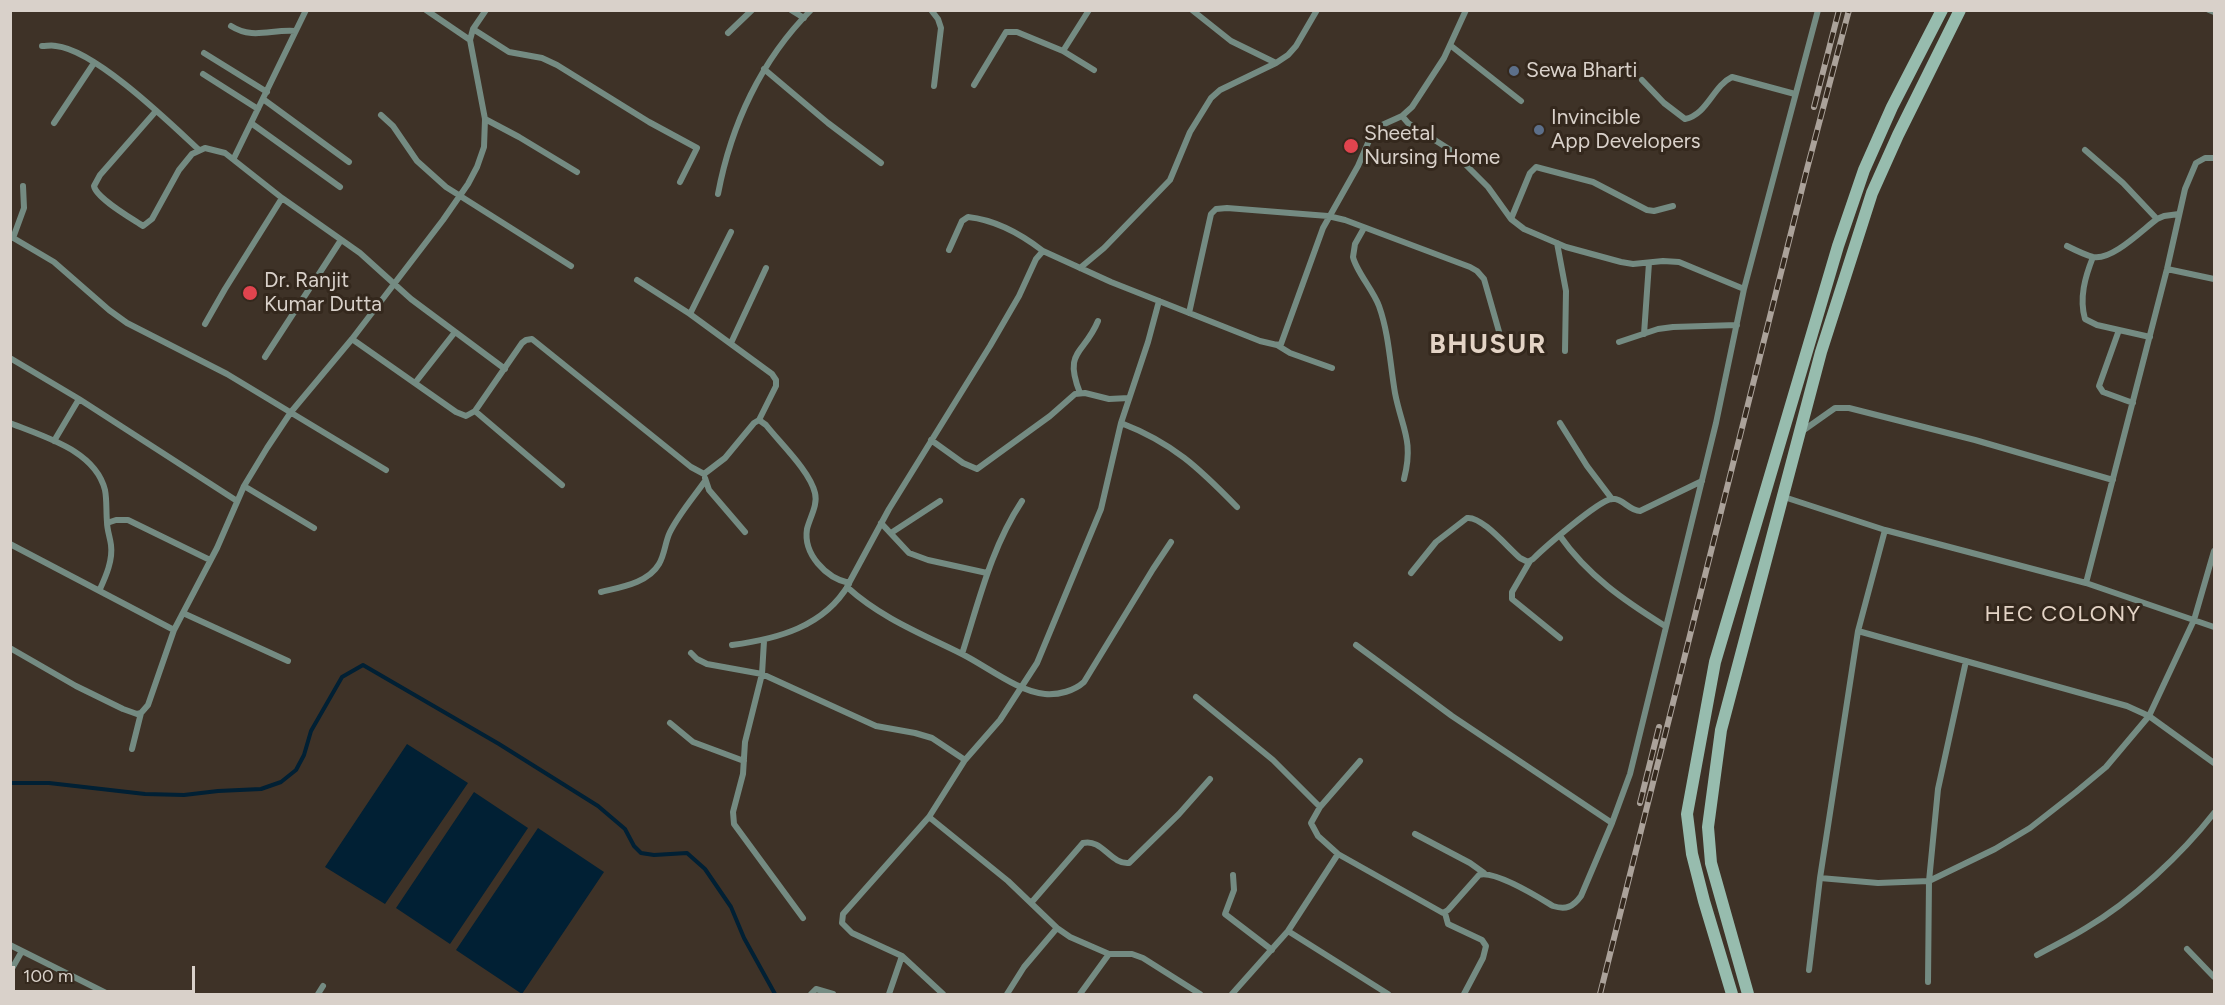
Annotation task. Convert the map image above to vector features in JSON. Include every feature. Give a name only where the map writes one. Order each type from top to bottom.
[{"type":"main road","points":[[1732,994],[1692,854],[1687,814],[1714,662],[1838,246],[1864,170],[1892,107],[1942,10]]},
{"type":"main road","points":[[1748,994],[1712,863],[1708,826],[1721,730],[1821,352],[1872,193],[1960,10]]},
{"type":"main road","points":[[1759,508],[1778,514]]},
{"type":"street","points":[[234,158],[306,10]]},
{"type":"street","points":[[426,10],[470,40]]},
{"type":"street","points":[[132,749],[141,713],[148,705],[152,695],[174,630],[244,486],[291,412],[394,284],[459,197],[477,167],[484,147],[484,119],[470,40],[473,29],[486,10]]},
{"type":"street","points":[[728,33],[752,10]]},
{"type":"street","points":[[791,10],[804,18]]},
{"type":"street","points":[[718,194],[724,160],[731,140],[764,69],[811,10]]},
{"type":"street","points":[[931,10],[941,28],[934,86]]},
{"type":"street","points":[[1063,51],[1089,10]]},
{"type":"street","points":[[1192,10],[1200,19],[1232,41],[1276,63]]},
{"type":"street","points":[[1080,268],[1123,231],[1170,180],[1190,132],[1211,98],[1233,83],[1276,63],[1296,46],[1317,10]]},
{"type":"street","points":[[1277,345],[1285,337],[1328,216],[1358,166],[1375,130],[1408,112],[1450,45],[1466,10]]},
{"type":"street","points":[[1415,834],[1470,863],[1484,873],[1495,876],[1553,906],[1568,908],[1573,906],[1581,896],[1630,774],[1702,481],[1744,289],[1818,10]]},
{"type":"street","points":[[2209,10],[2214,12]]},
{"type":"street","points":[[231,26],[246,34],[275,31],[295,32]]},
{"type":"street","points":[[473,29],[509,52],[542,58],[557,65],[649,122],[697,148],[680,183]]},
{"type":"street","points":[[974,85],[1006,32],[1017,32],[1063,51],[1094,70]]},
{"type":"street","points":[[1450,45],[1521,101]]},
{"type":"street","points":[[42,46],[68,49],[94,63],[136,94],[198,149]]},
{"type":"street","points":[[204,54],[267,92]]},
{"type":"street","points":[[54,123],[94,63]]},
{"type":"street","points":[[764,69],[828,123],[881,162]]},
{"type":"street","points":[[203,74],[258,109]]},
{"type":"street","points":[[1642,80],[1664,103],[1685,119],[1692,118],[1698,113],[1718,88],[1732,77],[1796,94]]},
{"type":"street","points":[[263,99],[349,162]]},
{"type":"street","points":[[156,111],[100,175],[93,188],[98,194],[143,225],[152,219],[179,170],[192,153],[198,149],[214,149],[234,158],[282,198],[360,253],[394,284],[505,369]]},
{"type":"street","points":[[381,115],[393,126],[417,161],[459,197],[571,266]]},
{"type":"street","points":[[1402,116],[1416,128],[1445,145],[1461,159],[1488,187],[1511,219],[1524,229],[1557,243],[1621,262],[1679,262],[1744,289]]},
{"type":"street","points":[[484,119],[577,172]]},
{"type":"street","points":[[251,123],[340,187]]},
{"type":"street","points":[[2085,150],[2123,183],[2157,219]]},
{"type":"street","points":[[2086,583],[2150,337],[2188,178],[2196,162],[2205,158],[2214,158]]},
{"type":"street","points":[[1511,219],[1530,173],[1536,167],[1593,182],[1647,210],[1654,211],[1673,206]]},
{"type":"street","points":[[23,186],[24,208],[12,237],[54,262],[127,323],[227,374],[386,470]]},
{"type":"street","points":[[206,324],[225,289],[282,198]]},
{"type":"street","points":[[1189,313],[1209,220],[1213,210],[1227,208],[1328,216],[1345,220],[1438,254],[1477,271],[1484,279],[1500,335]]},
{"type":"street","points":[[2067,246],[2100,258],[2110,254],[2157,219],[2179,214]]},
{"type":"street","points":[[949,250],[962,221],[968,217],[992,223],[1017,232],[1043,251],[1080,268],[1332,368]]},
{"type":"street","points":[[1364,228],[1355,244],[1353,257],[1373,293],[1384,323],[1395,393],[1408,441],[1409,453],[1404,479]]},
{"type":"street","points":[[690,314],[731,232]]},
{"type":"street","points":[[265,357],[341,240]]},
{"type":"street","points":[[1557,243],[1566,291],[1565,351]]},
{"type":"street","points":[[732,645],[764,641],[797,630],[823,614],[848,585],[881,523],[990,346],[1019,296],[1036,259],[1043,251]]},
{"type":"street","points":[[2093,257],[2084,283],[2084,317],[2090,322],[2150,337]]},
{"type":"street","points":[[1644,334],[1650,262]]},
{"type":"street","points":[[731,343],[766,268]]},
{"type":"street","points":[[2167,269],[2214,279]]},
{"type":"street","points":[[601,592],[628,586],[642,580],[658,566],[668,535],[675,523],[705,478],[759,420],[774,392],[776,380],[767,369],[731,343],[637,280]]},
{"type":"street","points":[[943,994],[902,956],[852,933],[844,926],[842,919],[848,908],[929,817],[965,760],[989,734],[1037,663],[1089,542],[1107,489],[1121,423],[1149,342],[1159,301]]},
{"type":"street","points":[[1080,393],[1073,376],[1074,362],[1080,347],[1094,330],[1098,321]]},
{"type":"street","points":[[1619,342],[1673,327],[1737,325]]},
{"type":"street","points":[[2119,330],[2100,386],[2103,392],[2133,403]]},
{"type":"street","points":[[415,383],[455,332]]},
{"type":"street","points":[[352,339],[461,415],[470,415],[475,411],[522,344],[532,339],[705,478],[709,490],[746,532]]},
{"type":"street","points":[[10,358],[79,399],[237,501]]},
{"type":"street","points":[[931,440],[963,463],[977,469],[1050,416],[1070,398],[1080,393],[1104,399],[1129,398]]},
{"type":"street","points":[[54,441],[79,399]]},
{"type":"street","points":[[1800,433],[1835,408],[1849,408],[1975,440],[2113,480]]},
{"type":"street","points":[[475,411],[562,485]]},
{"type":"street","points":[[759,420],[766,425],[813,486],[816,501],[807,537],[812,555],[822,568],[848,585],[861,600],[895,622],[962,654],[1022,687],[1046,694],[1071,691],[1084,682],[1147,578],[1172,542]]},
{"type":"street","points":[[10,423],[54,441],[86,459],[101,478],[106,498],[106,523],[112,551],[100,589]]},
{"type":"street","points":[[1121,423],[1159,439],[1181,453],[1237,507]]},
{"type":"street","points":[[1560,423],[1612,499]]},
{"type":"street","points":[[1560,638],[1512,599],[1512,592],[1530,561],[1600,505],[1612,499],[1619,500],[1634,511],[1640,511],[1702,481]]},
{"type":"street","points":[[244,486],[314,528]]},
{"type":"street","points":[[1784,497],[1885,530],[2086,583],[2214,627]]},
{"type":"street","points":[[891,533],[940,501]]},
{"type":"street","points":[[962,654],[1000,537],[1022,501]]},
{"type":"street","points":[[1411,573],[1436,542],[1459,522],[1472,517],[1481,522],[1520,558],[1530,561]]},
{"type":"street","points":[[106,523],[128,520],[210,560]]},
{"type":"street","points":[[881,523],[905,549],[916,556],[987,573]]},
{"type":"street","points":[[1809,970],[1820,878],[1858,631],[1885,530]]},
{"type":"street","points":[[1560,536],[1574,556],[1617,595],[1665,626]]},
{"type":"street","points":[[10,543],[174,630]]},
{"type":"street","points":[[1820,878],[1878,884],[1929,881],[1995,849],[2030,828],[2106,767],[2149,716],[2194,620],[2214,551]]},
{"type":"street","points":[[183,613],[288,661]]},
{"type":"street","points":[[1858,631],[2080,691],[2127,706],[2149,716],[2214,763]]},
{"type":"street","points":[[764,641],[762,674],[746,734],[743,774],[733,812],[734,824],[803,918]]},
{"type":"street","points":[[1356,645],[1452,716],[1612,823]]},
{"type":"street","points":[[10,648],[76,686],[123,709],[141,713]]},
{"type":"street","points":[[691,654],[707,664],[762,674],[876,726],[932,738],[965,760]]},
{"type":"street","points":[[1928,982],[1929,881],[1938,789],[1966,661]]},
{"type":"street","points":[[1196,696],[1273,760],[1320,807]]},
{"type":"street","points":[[670,723],[693,742],[744,761]]},
{"type":"street","points":[[1360,761],[1320,807],[1311,826],[1318,836],[1338,854],[1445,913]]},
{"type":"street","points":[[1031,903],[1083,843],[1095,844],[1121,862],[1129,863],[1179,814],[1210,779]]},
{"type":"street","points":[[2037,955],[2088,927],[2115,908],[2182,850],[2214,813]]},
{"type":"street","points":[[929,817],[966,845],[1057,928],[1087,946],[1109,954],[1132,954],[1143,957],[1200,994]]},
{"type":"street","points":[[1232,994],[1288,931],[1338,854]]},
{"type":"street","points":[[1445,913],[1470,883],[1484,873]]},
{"type":"street","points":[[1233,875],[1234,890],[1225,914],[1272,950]]},
{"type":"street","points":[[1445,913],[1448,924],[1482,940],[1486,946],[1483,958],[1464,994]]},
{"type":"street","points":[[1007,994],[1024,967],[1057,928]]},
{"type":"street","points":[[1288,931],[1388,994]]},
{"type":"street","points":[[10,945],[108,994]]},
{"type":"street","points":[[2187,949],[2214,977]]},
{"type":"street","points":[[10,972],[22,951]]},
{"type":"street","points":[[1080,994],[1109,954]]},
{"type":"street","points":[[890,994],[902,956]]},
{"type":"street","points":[[318,994],[323,986]]},
{"type":"street","points":[[810,994],[816,990],[833,994]]},
{"type":"water","points":[[407,744],[468,783],[385,904],[325,867]]},
{"type":"water","points":[[474,792],[528,828],[450,944],[396,908]]},
{"type":"water","points":[[538,828],[604,872],[522,994],[456,950]]},
{"type":"waterway","points":[[10,783],[49,783],[145,794],[184,795],[261,789],[281,782],[296,770],[304,755],[311,731],[342,677],[363,665],[499,744],[598,806],[625,829],[634,846],[641,853],[654,855],[687,853],[705,869],[731,907],[744,938],[775,994]]},
{"type":"railway","points":[[1814,107],[1839,10]]},
{"type":"railway","points":[[1600,994],[1849,10]]},
{"type":"railway","points":[[1640,803],[1659,727]]},
{"type":"place","name":"Sewa Bharti","points":[[1514,71]]},
{"type":"place","name":"Invincible App Developers","points":[[1539,130]]},
{"type":"place","name":"Sheetal Nursing Home","points":[[1351,146]]},
{"type":"place","name":"Dr. Ranjit Kumar Dutta","points":[[250,293]]},
{"type":"district","name":"BHUSUR","points":[[1488,345]]},
{"type":"district","name":"HEC COLONY","points":[[2063,615]]}]
